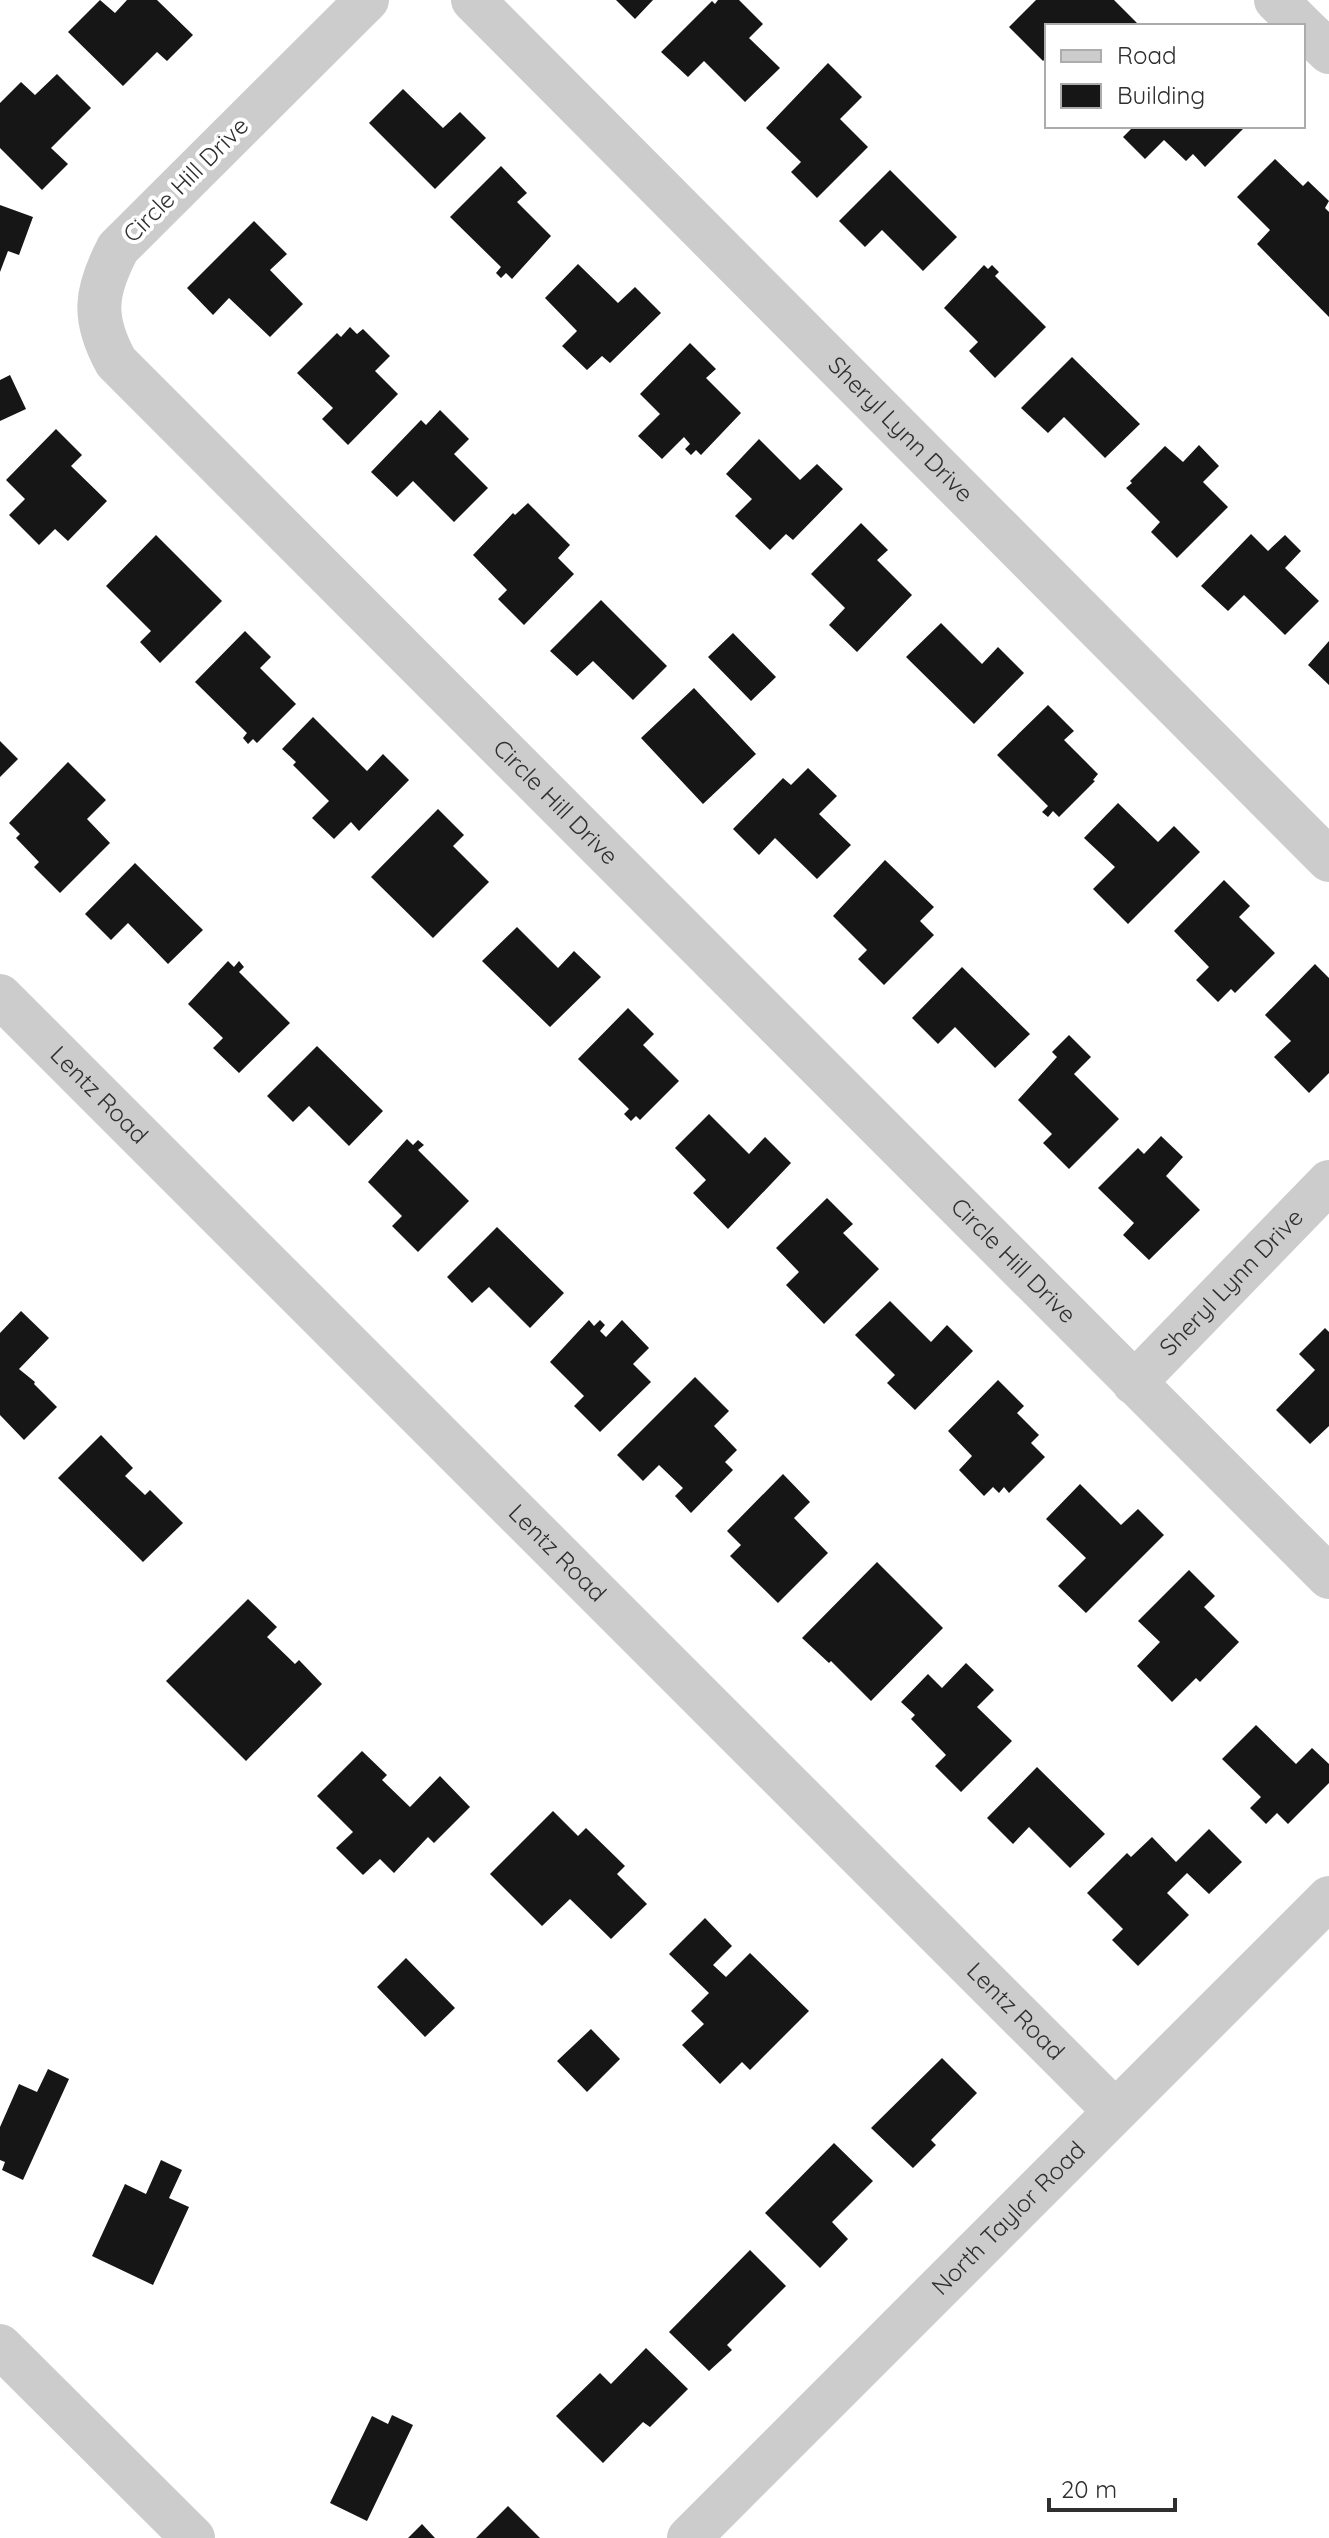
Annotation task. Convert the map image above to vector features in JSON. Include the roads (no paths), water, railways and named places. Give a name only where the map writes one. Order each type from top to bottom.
[{"type":"street","name":"Circle Hill Drive","points":[[367,0],[118,248],[102,278],[99,306],[102,337],[116,362],[1329,1577]]},
{"type":"street","name":"Sheryl Lynn Drive","points":[[473,0],[1329,860]]},
{"type":"street","points":[[1276,0],[1301,24]]},
{"type":"street","points":[[1305,28],[1329,52]]},
{"type":"street","name":"Lentz Road","points":[[0,996],[1115,2111]]},
{"type":"street","name":"Sheryl Lynn Drive","points":[[1134,1383],[1329,1182]]},
{"type":"street","name":"North Taylor Road","points":[[689,2538],[1329,1898]]},
{"type":"street","points":[[0,2346],[193,2538]]}]
